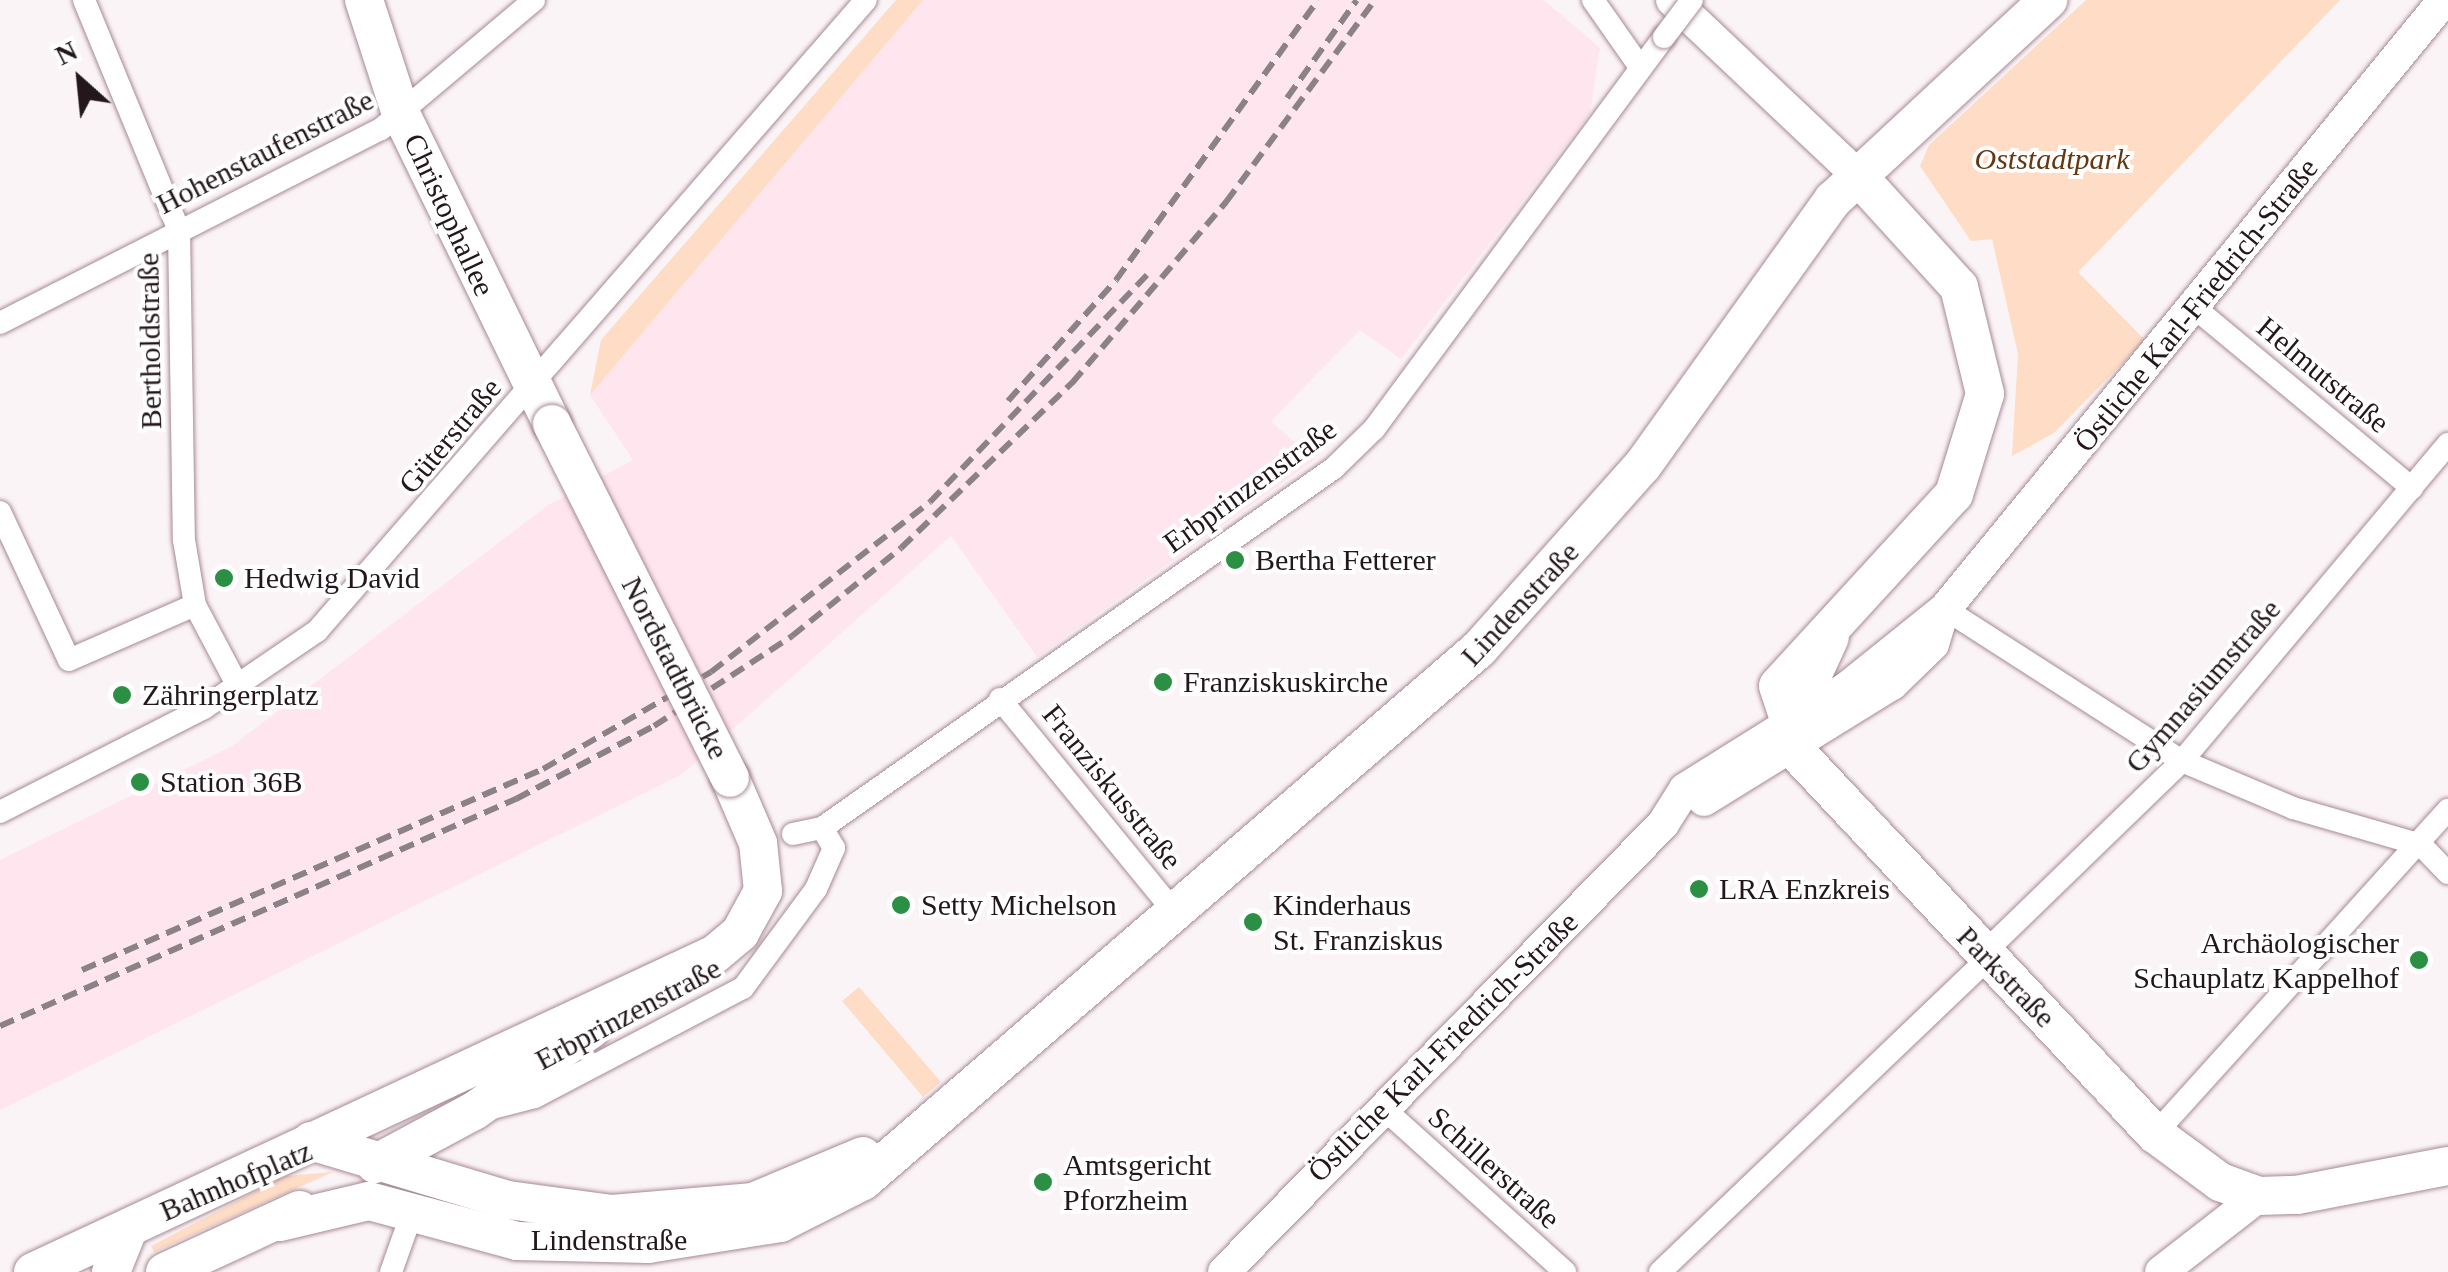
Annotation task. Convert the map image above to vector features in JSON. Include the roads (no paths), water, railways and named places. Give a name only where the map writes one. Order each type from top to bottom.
[{"type":"main road","name":"Christophallee","points":[[364,0],[402,114],[552,424]]},
{"type":"main road","points":[[1672,0],[1857,175]]},
{"type":"main road","name":"Lindenstraße","points":[[280,1222],[360,1201],[546,1244],[724,1236],[819,1208],[890,1161],[914,1132],[1400,724],[1542,582],[1662,440],[1857,175],[2048,0]]},
{"type":"main road","name":"Östliche Karl-Friedrich-Straße","points":[[1224,1272],[1663,824],[1794,733],[1915,665],[1944,609],[2444,0]]},
{"type":"main road","name":"Parkstraße","points":[[1857,175],[1959,287],[1985,394],[1954,494],[1834,631],[1778,686],[1794,733],[1826,790],[2155,1134],[2220,1182],[2259,1196]]},
{"type":"main road","name":"Nordstadtbrücke","points":[[552,424],[754,830],[763,890],[750,920],[715,954],[618,1003]]},
{"type":"main road","points":[[390,1157],[456,1121],[618,1003]]},
{"type":"main road","points":[[312,1141],[578,1012],[618,1003]]},
{"type":"main road","points":[[444,1078],[459,1092],[456,1121],[438,1156],[464,1187]]},
{"type":"main road","name":"Lindenstraße","points":[[390,1157],[464,1187],[554,1209],[698,1212],[771,1197],[914,1132]]},
{"type":"main road","name":"Bahnhofplatz","points":[[33,1272],[312,1141],[390,1157]]},
{"type":"main road","name":"Bahnhofplatz","points":[[165,1272],[280,1222],[390,1157]]},
{"type":"main road","points":[[2161,1272],[2259,1196],[2448,1166]]},
{"type":"main road","name":"Bahnhofplatz","points":[[111,1272],[129,1228]]},
{"type":"street","name":"Bertholdstraße","points":[[84,0],[179,230],[184,540],[195,604],[238,688]]},
{"type":"street","name":"Hohenstaufenstraße","points":[[0,323],[402,114],[534,0]]},
{"type":"street","name":"Güterstraße","points":[[4,805],[238,688],[334,614],[866,0]]},
{"type":"street","points":[[1593,0],[1640,68]]},
{"type":"street","name":"Erbprinzenstraße","points":[[793,834],[822,828],[1000,699],[1334,468],[1374,428],[1692,0]]},
{"type":"street","name":"Helmutstraße","points":[[2195,308],[2412,488]]},
{"type":"street","name":"Gymnasiumstraße","points":[[1660,1272],[2182,761],[2448,444]]},
{"type":"street","points":[[0,512],[69,660],[195,604]]},
{"type":"street","points":[[1944,609],[2182,761],[2292,808],[2421,844],[2448,873]]},
{"type":"street","name":"Franziskusstraße","points":[[1000,699],[1176,914]]},
{"type":"street","points":[[2155,1134],[2448,810]]},
{"type":"street","name":"Erbprinzenstraße","points":[[456,1121],[535,1098],[743,988],[816,889],[834,848],[822,828]]},
{"type":"street","name":"Schillerstraße","points":[[1383,1108],[1565,1272]]},
{"type":"street","points":[[391,1272],[412,1213]]},
{"type":"railway","points":[[1008,401],[1116,280],[1318,0]]},
{"type":"railway","points":[[1287,98],[1357,0]]},
{"type":"railway","points":[[0,1026],[516,799],[654,726],[792,636],[901,548],[1072,383],[1226,202],[1375,0]]},
{"type":"railway","points":[[82,970],[543,769],[711,672],[930,502],[1148,274]]},
{"type":"place","name":"Bertha Fetterer","points":[[1235,560]]},
{"type":"place","name":"Hedwig David","points":[[224,578]]},
{"type":"place","name":"Franziskuskirche","points":[[1163,682]]},
{"type":"place","name":"Zähringerplatz","points":[[122,695]]},
{"type":"place","name":"Station 36B","points":[[140,782]]},
{"type":"place","name":"LRA Enzkreis","points":[[1699,889]]},
{"type":"place","name":"Setty Michelson","points":[[901,905]]},
{"type":"place","name":"Kinderhaus St. Franziskus","points":[[1253,922]]},
{"type":"place","name":"Archäologischer Schauplatz Kappelhof","points":[[2419,960]]},
{"type":"place","name":"Amtsgericht Pforzheim","points":[[1043,1182]]},
{"type":"park label","name":"Oststadtpark","points":[[2052,159]]}]
